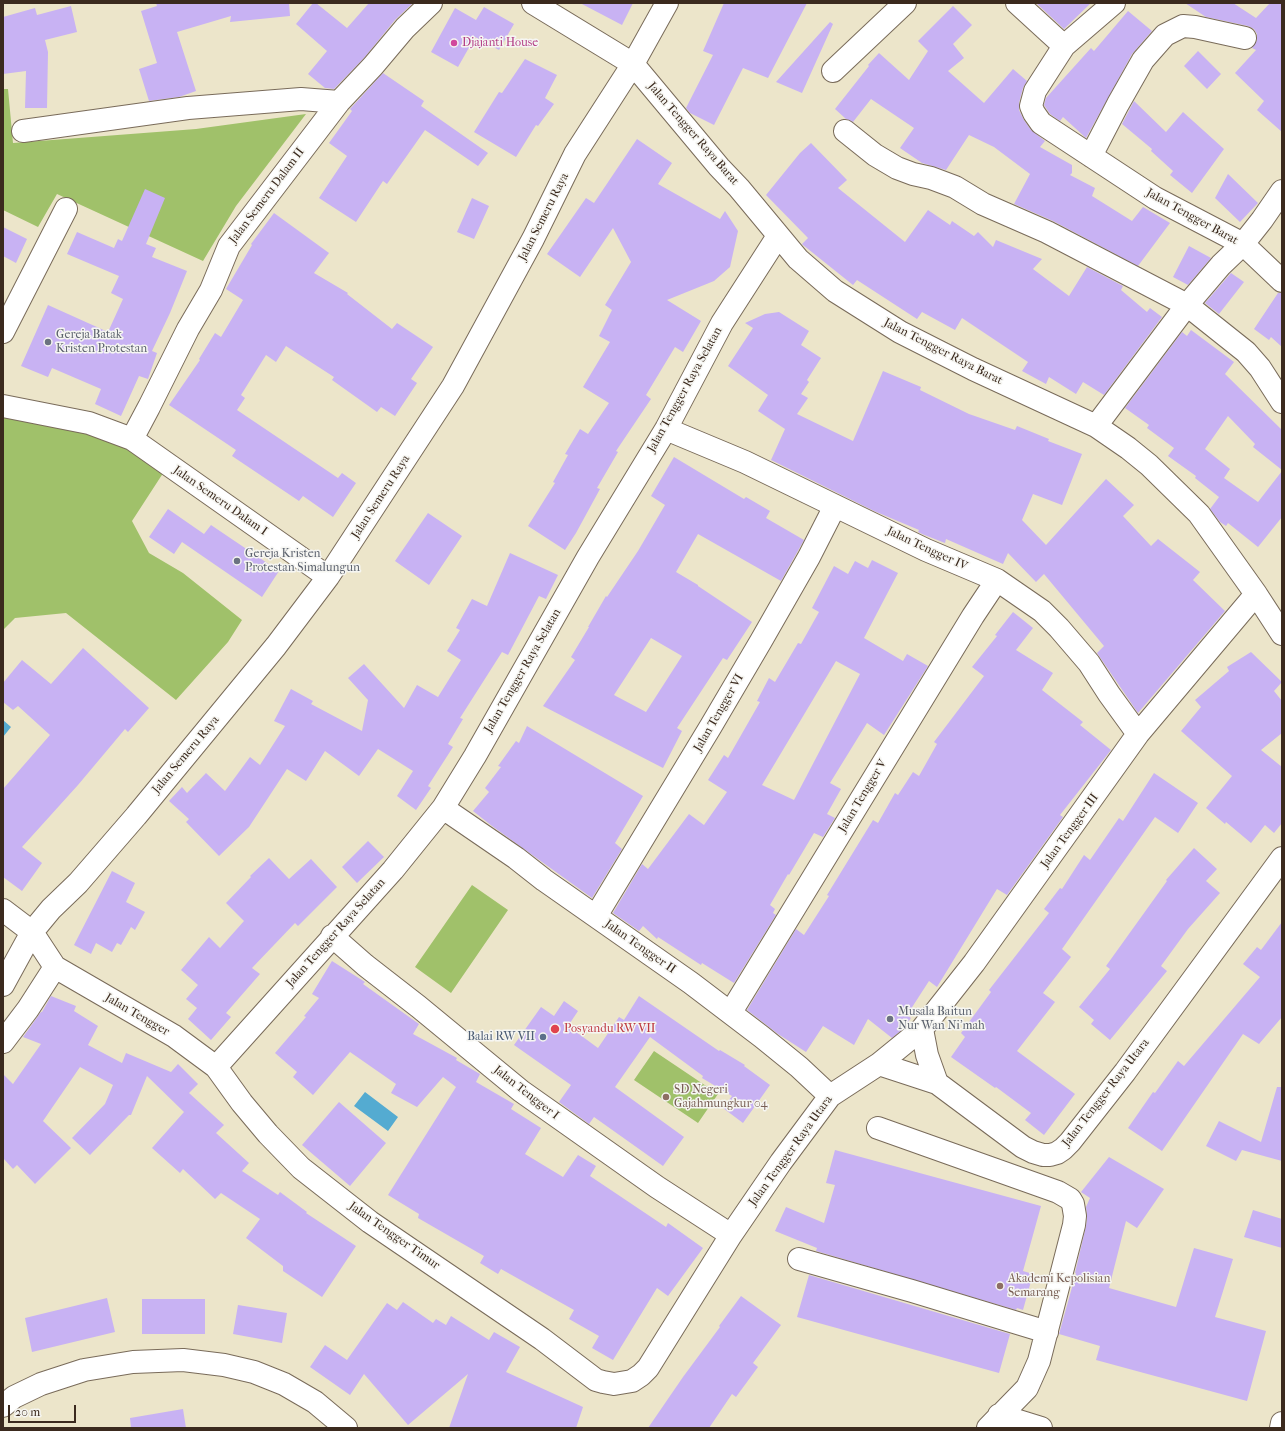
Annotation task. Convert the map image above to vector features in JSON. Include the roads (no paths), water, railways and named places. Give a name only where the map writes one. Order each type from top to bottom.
[{"type":"street","name":"Jalan Semeru Dalam II","points":[[132,439],[188,329],[210,290],[229,246],[338,102],[373,66],[405,28],[431,3]]},
{"type":"street","name":"Jalan Tengger Raya Barat","points":[[533,3],[633,64],[719,167],[739,188],[798,260],[835,292],[900,332],[973,369],[1096,426],[1128,448],[1149,465],[1199,514],[1256,594]]},
{"type":"street","name":"Jalan Semeru Raya","points":[[3,985],[32,932],[51,909],[78,883],[136,816],[276,646],[328,577],[453,386],[533,239],[575,154],[633,64],[667,3]]},
{"type":"street","points":[[833,71],[905,3]]},
{"type":"street","points":[[1017,3],[1064,46]]},
{"type":"street","name":"Jalan Tengger Barat","points":[[1096,426],[1187,305],[1220,265],[1243,244],[1155,198],[1041,123],[1031,106],[1035,91],[1064,46],[1114,3]]},
{"type":"street","points":[[1091,156],[1143,60],[1165,35],[1183,26],[1195,27],[1245,38]]},
{"type":"street","points":[[23,131],[196,108],[301,99],[338,102]]},
{"type":"street","points":[[845,131],[874,155],[897,168],[955,187],[983,204],[1047,232],[1187,305],[1246,352],[1260,368],[1282,402]]},
{"type":"street","points":[[1282,191],[1243,244],[1282,281]]},
{"type":"street","points":[[3,332],[66,209]]},
{"type":"street","name":"Jalan Tengger Raya Selatan","points":[[216,1067],[392,870],[443,808],[475,756],[588,557],[666,429],[722,323],[778,236]]},
{"type":"street","name":"Jalan Semeru Dalam I","points":[[3,406],[89,423],[132,439],[328,577]]},
{"type":"street","name":"Jalan Tengger IV","points":[[666,429],[744,462],[926,550],[997,580],[1042,611],[1059,628],[1089,663],[1138,734]]},
{"type":"street","name":"Jalan Tengger VI","points":[[596,916],[746,668],[809,557],[835,506]]},
{"type":"street","name":"Jalan Tengger V","points":[[730,1012],[973,616],[997,580]]},
{"type":"street","points":[[1256,594],[1282,634]]},
{"type":"street","name":"Jalan Tengger III","points":[[879,1064],[922,1029],[974,963],[1138,734],[1256,594]]},
{"type":"street","name":"Jalan Tengger II","points":[[443,808],[516,858],[730,1012],[793,1062],[830,1096]]},
{"type":"street","name":"Jalan Tengger Raya Utara","points":[[596,1380],[607,1383],[622,1383],[632,1381],[641,1376],[648,1368],[731,1235],[781,1162],[830,1096],[879,1064],[937,1083],[1023,1147],[1033,1152],[1043,1155],[1057,1153],[1070,1142],[1125,1072],[1282,858]]},
{"type":"street","points":[[3,910],[32,932],[55,967],[28,1009],[3,1042]]},
{"type":"street","name":"Jalan Tengger I","points":[[332,936],[364,966],[419,1007],[521,1091],[657,1187],[731,1235]]},
{"type":"street","name":"Jalan Tengger","points":[[55,967],[174,1036],[216,1067]]},
{"type":"street","points":[[922,1029],[927,1055],[937,1083]]},
{"type":"street","name":"Jalan Tengger Timur","points":[[216,1067],[242,1103],[268,1134],[301,1168],[370,1222],[542,1339],[596,1380]]},
{"type":"street","points":[[878,1128],[1058,1192],[1070,1199],[1074,1209],[1074,1225],[1039,1361],[1027,1388],[994,1422]]},
{"type":"street","points":[[799,1259],[912,1291],[1047,1332]]},
{"type":"street","points":[[3,1406],[14,1397],[42,1384],[84,1370],[134,1362],[183,1360],[224,1365],[254,1372],[284,1384],[315,1402],[346,1428]]},
{"type":"street","points":[[994,1422],[1041,1428]]},
{"type":"street","points":[[1281,1428],[1282,1423]]},
{"type":"water","points":[[3,720],[11,727],[3,737]]},
{"type":"water","points":[[365,1092],[398,1117],[388,1131],[354,1106]]},
{"type":"place","name":"Djajanti House","points":[[454,43]]},
{"type":"place","name":"Gereja Batak Kristen Protestan","points":[[48,342]]},
{"type":"place","name":"Gereja Kristen Protestan Simalungun","points":[[237,561]]},
{"type":"place","name":"Musala Baitun Nur Wan Ni'mah","points":[[890,1019]]},
{"type":"place","name":"Posyandu RW VII","points":[[555,1029]]},
{"type":"place","name":"Balai RW VII","points":[[543,1037]]},
{"type":"place","name":"SD Negeri Gajahmungkur 04","points":[[666,1097]]},
{"type":"place","name":"Akademi Kepolisian Semarang","points":[[1000,1286]]}]
